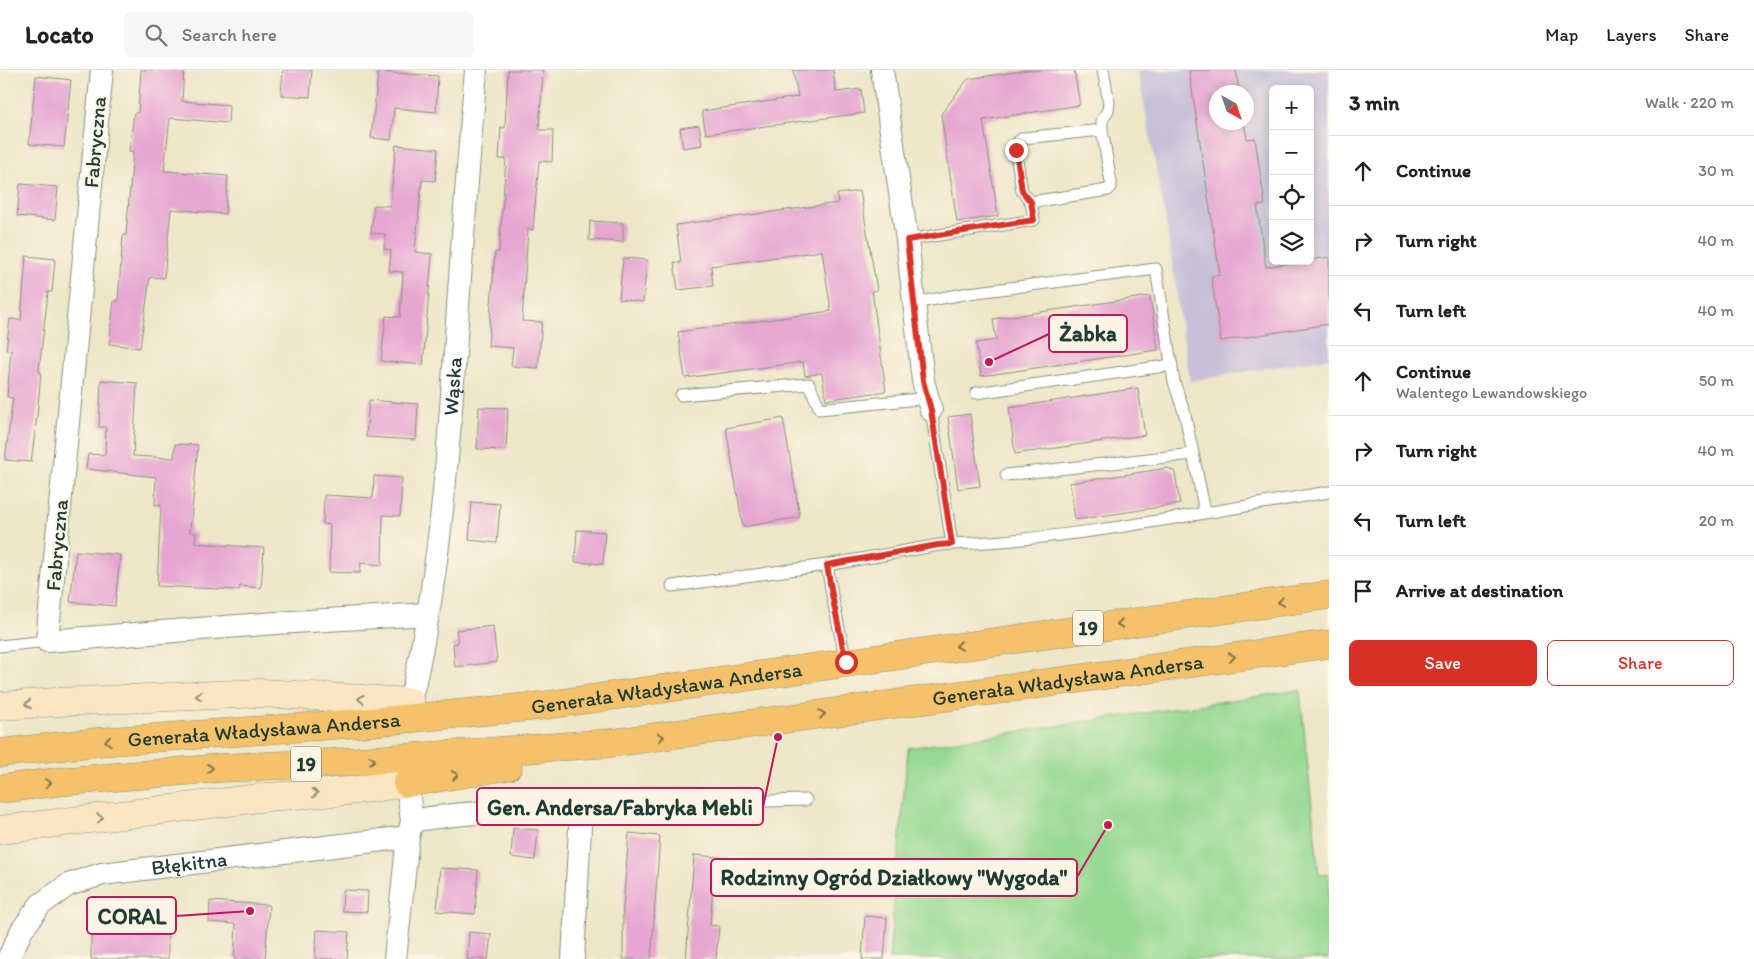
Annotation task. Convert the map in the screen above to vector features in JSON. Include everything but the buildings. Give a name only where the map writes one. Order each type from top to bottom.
[{"type":"highway","name":"Generała Władysława Andersa","points":[[0,753],[98,742],[361,723],[540,706],[1329,595]]},
{"type":"highway","name":"Generała Władysława Andersa","points":[[0,790],[57,782],[221,768],[331,763],[612,744],[1329,644]]},
{"type":"highway","points":[[410,702],[452,701],[540,706]]},
{"type":"highway","points":[[407,783],[502,768],[612,744]]},
{"type":"main road","points":[[0,706],[261,693],[410,702]]},
{"type":"main road","points":[[0,830],[266,796],[349,791],[407,783]]},
{"type":"street","name":"Fabryczna","points":[[47,641],[102,70]]},
{"type":"street","name":"Wąska","points":[[410,702],[428,614],[447,468],[476,70]]},
{"type":"street","points":[[882,70],[907,240],[923,381],[930,404]]},
{"type":"street","points":[[47,641],[276,623],[428,614]]},
{"type":"street","points":[[395,959],[410,829],[407,783]]},
{"type":"street","name":"Błękitna","points":[[8,959],[22,930],[40,905],[68,885],[102,874],[410,829],[432,817],[556,808],[581,809]]},
{"type":"street","points":[[573,959],[581,809]]},
{"type":"lane","points":[[1031,202],[1108,190],[1111,187],[1102,130],[1102,121],[1108,110],[1109,103],[1103,70]]},
{"type":"lane","points":[[907,240],[1034,220],[1031,202],[1022,191],[1016,147],[1019,140],[1023,138],[1102,130]]},
{"type":"lane","points":[[914,303],[969,293],[1156,268],[1174,382],[1185,415],[1205,512]]},
{"type":"lane","points":[[976,393],[1172,365]]},
{"type":"lane","points":[[681,395],[809,384],[820,409],[930,404],[952,544]]},
{"type":"lane","points":[[1006,475],[1193,454]]},
{"type":"lane","points":[[672,586],[827,565],[938,545],[1001,542],[1147,523],[1329,492]]},
{"type":"lane","points":[[827,565],[846,662]]},
{"type":"lane","points":[[0,646],[47,641]]},
{"type":"lane","points":[[581,809],[648,804],[806,800]]},
{"type":"shaded area","points":[[1138,70],[1329,70],[1329,358],[1190,381],[1165,217]]},
{"type":"green space","points":[[1300,690],[1319,875],[1329,874],[1329,959],[889,959],[908,748]]},
{"type":"place","name":"Żabka","points":[[989,362]]},
{"type":"place","name":"Gen. Andersa/Fabryka Mebli","points":[[778,737]]},
{"type":"place","name":"Rodzinny Ogród Działkowy \"Wygoda\"","points":[[1108,825]]},
{"type":"place","name":"CORAL","points":[[250,911]]},
{"type":"route","points":[[846,662],[827,565],[952,544],[931,410],[923,381],[907,240],[1034,220],[1031,202],[1022,191],[1016,150]]}]
